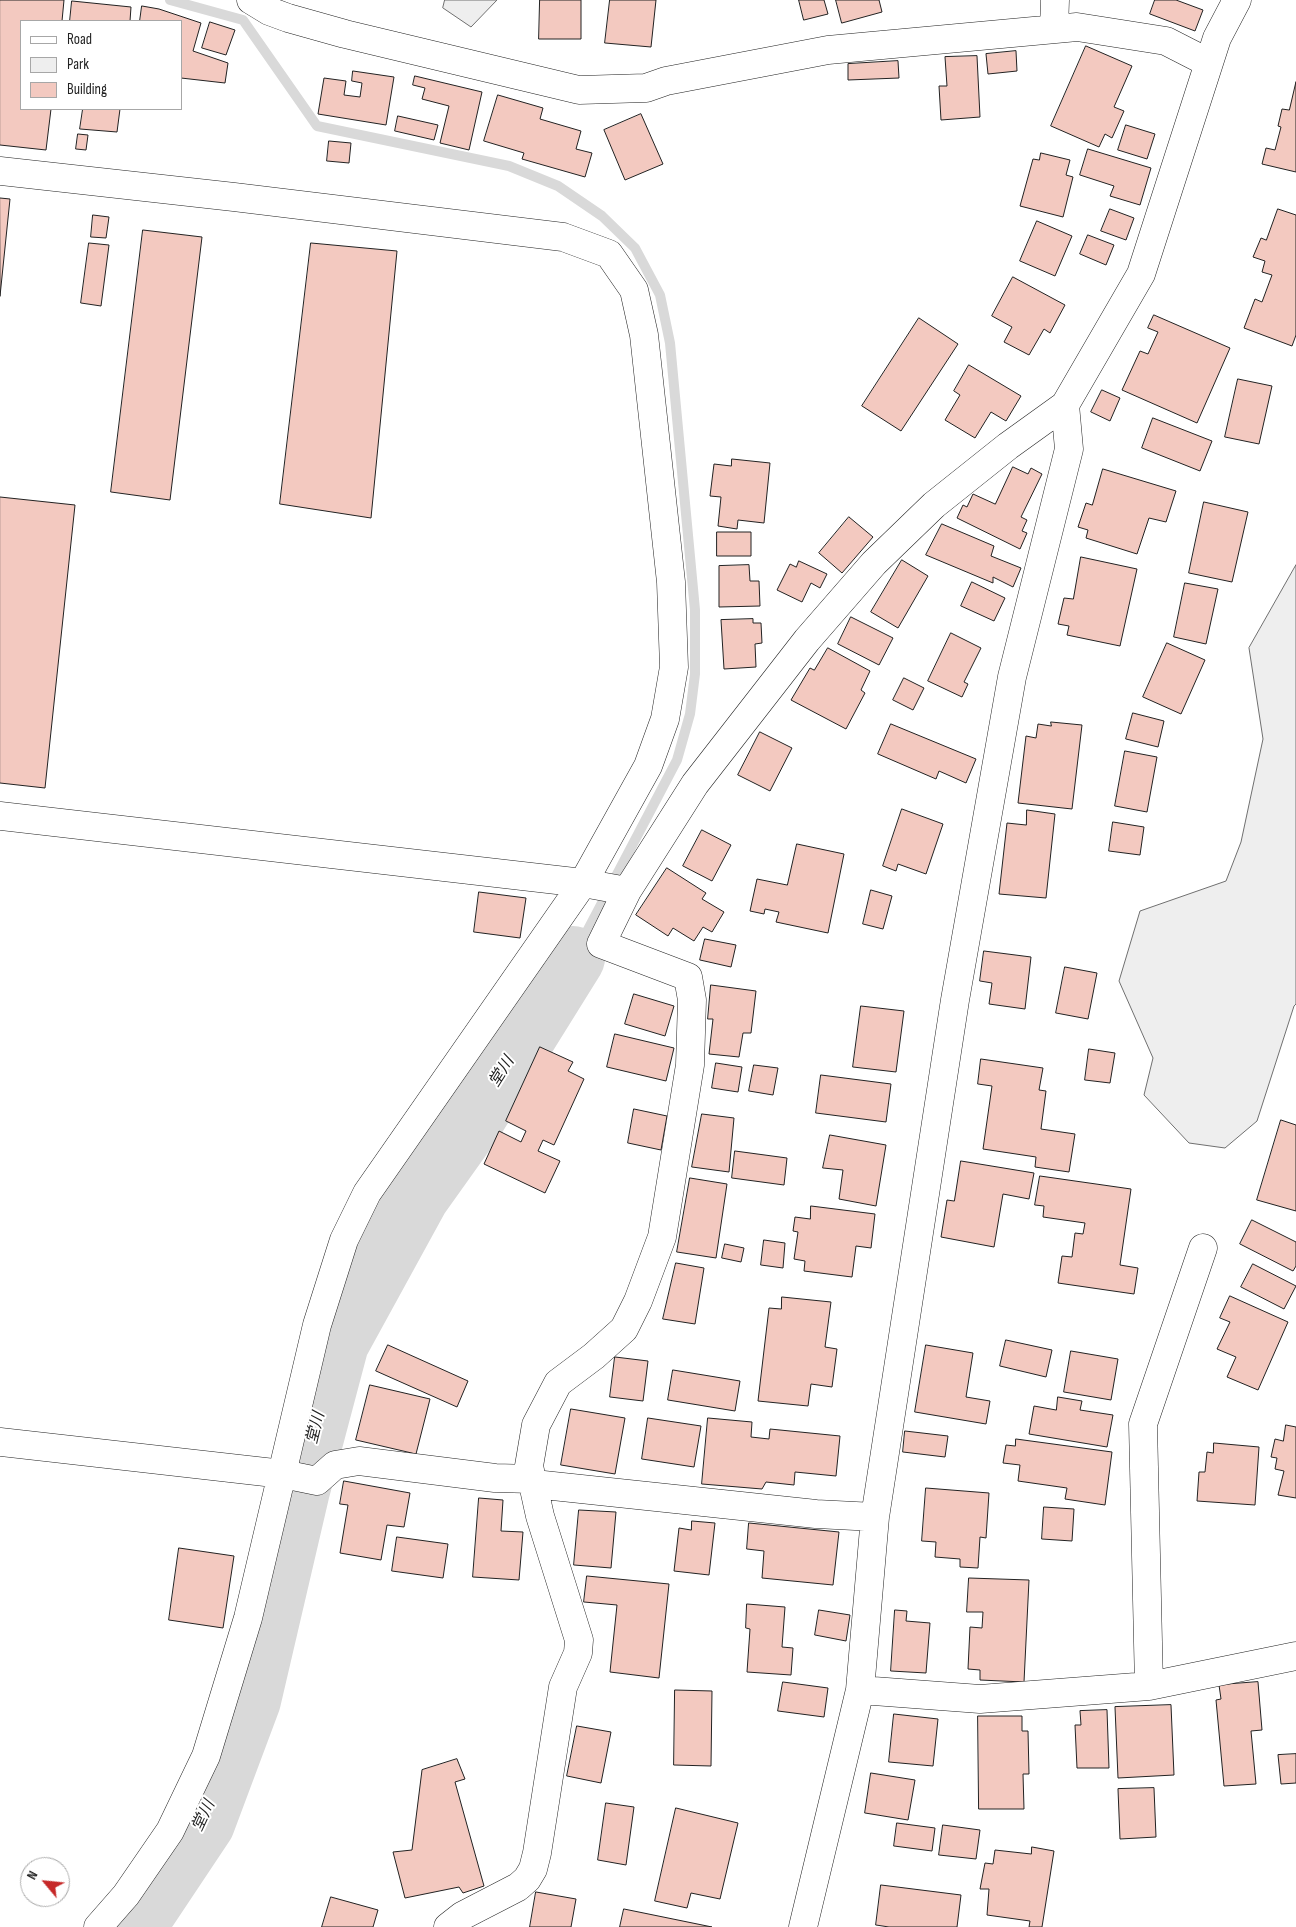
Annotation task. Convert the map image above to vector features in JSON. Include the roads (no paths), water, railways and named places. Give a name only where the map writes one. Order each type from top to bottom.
[{"type":"street","points":[[251,0],[269,11],[284,8],[345,34],[580,90],[646,88],[666,81],[828,50],[1077,26],[1166,41],[1210,63]]},
{"type":"street","points":[[1054,29],[1055,0]]},
{"type":"street","points":[[448,1927],[462,1916],[518,1887],[527,1879],[533,1869],[563,1687],[578,1653],[579,1640],[540,1516],[529,1466],[536,1425],[558,1383],[594,1356],[624,1329],[638,1301],[662,1237],[690,1065],[692,1000],[688,977],[600,944],[623,890],[695,784],[808,640],[874,563],[934,505],[1008,446],[1065,405],[1141,274],[1217,38],[1237,0]]},
{"type":"street","points":[[0,171],[234,197],[563,238],[609,254],[634,290],[644,335],[671,582],[674,667],[665,719],[648,766],[586,884],[367,1193],[344,1240],[317,1325],[295,1477],[248,1618],[206,1756],[170,1831],[126,1895],[98,1927]]},
{"type":"street","points":[[803,1927],[860,1690],[875,1517],[955,1000],[1012,677],[1069,449],[1065,405]]},
{"type":"street","points":[[0,816],[586,884],[623,890]]},
{"type":"street","points":[[1149,1686],[1143,1424],[1203,1248]]},
{"type":"street","points":[[0,1442],[317,1481],[335,1465],[359,1461],[816,1514],[875,1517]]},
{"type":"street","points":[[860,1690],[980,1699],[1149,1686],[1296,1656]]},
{"type":"waterway","points":[[170,0],[243,20],[317,126],[509,166],[558,186],[602,216],[635,248],[660,295],[670,343],[695,610],[695,674],[690,714],[677,760],[573,958]]},
{"type":"waterway","name":"堂川","points":[[130,1927],[147,1907],[203,1823],[249,1700],[298,1490],[337,1343],[417,1197],[474,1117],[573,958]]}]
